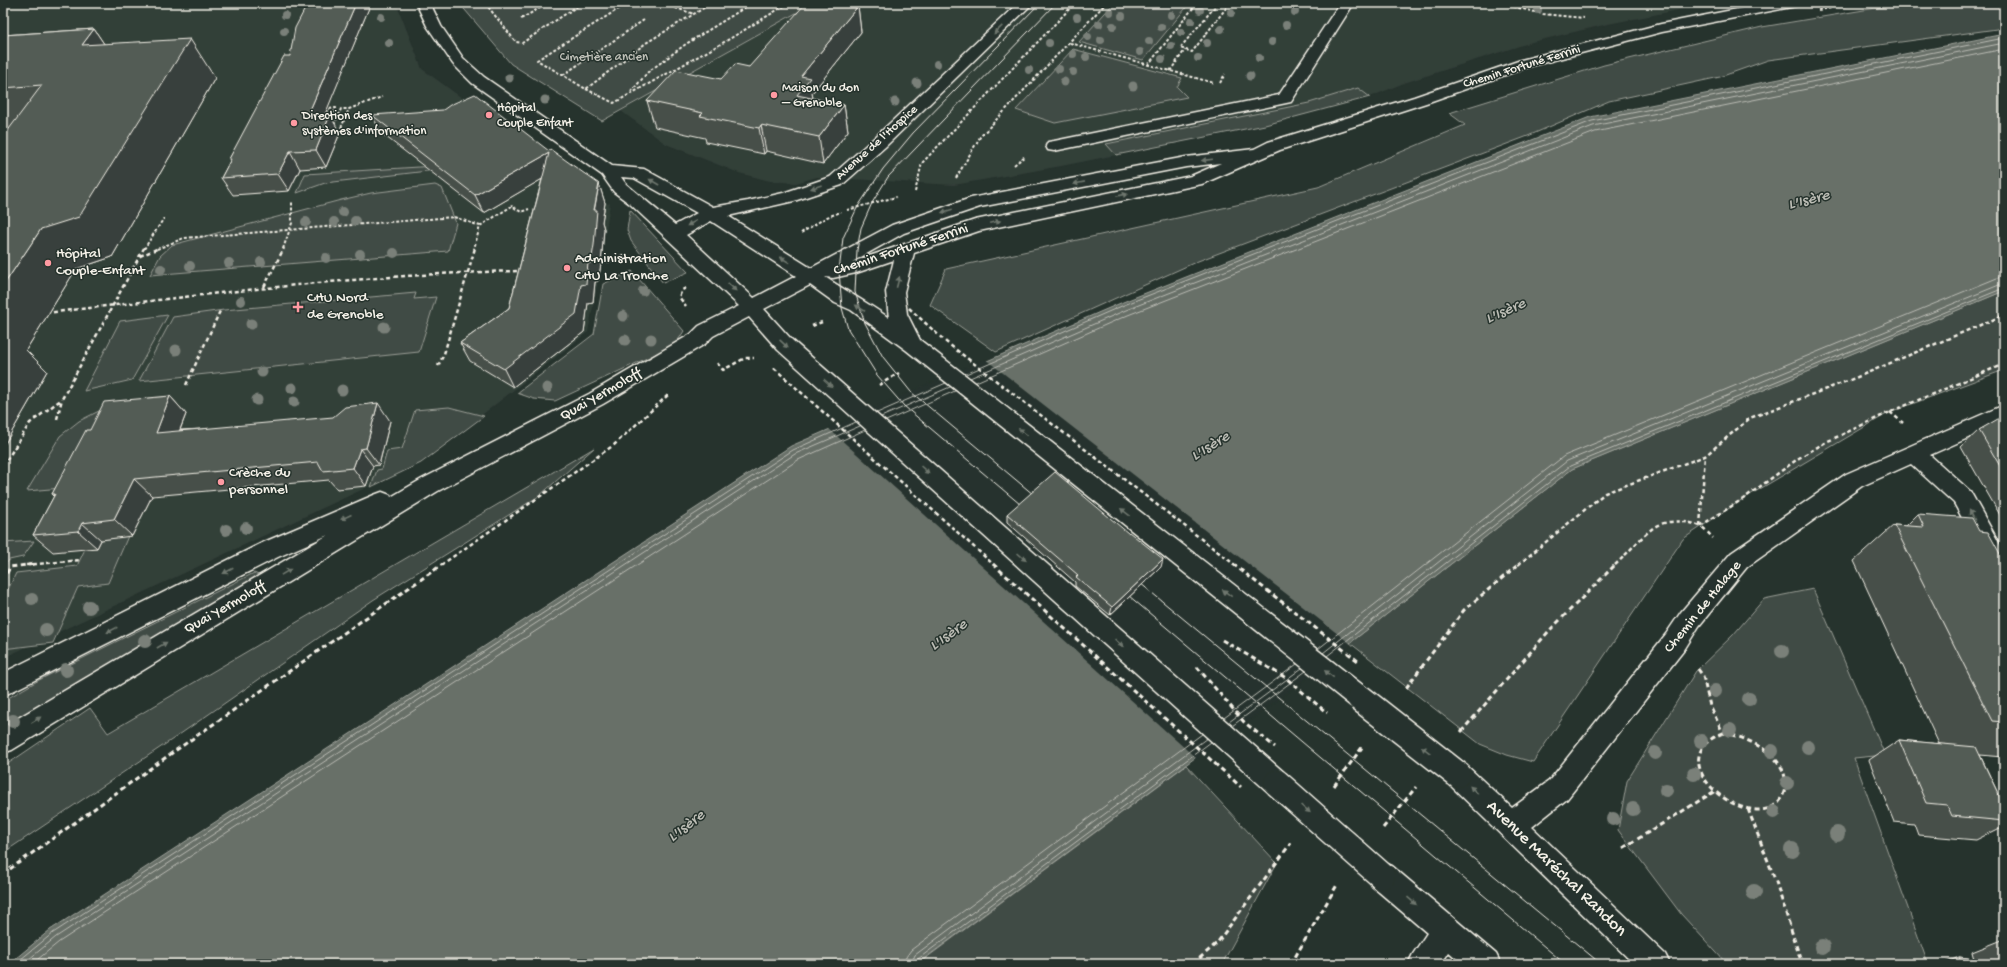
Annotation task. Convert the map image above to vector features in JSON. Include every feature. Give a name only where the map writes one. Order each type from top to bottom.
[{"type":"street","points":[[423,3],[434,26],[458,61],[478,80],[608,171],[620,188],[752,306],[770,329],[1039,572],[1382,876],[1486,964]]},
{"type":"street","name":"Avenue de l'Hospice","points":[[673,234],[711,213],[748,207],[836,181],[879,143],[1026,3]]},
{"type":"street","points":[[1054,146],[1285,99],[1347,3]]},
{"type":"street","name":"Chemin Fortuné Ferrini","points":[[810,276],[839,272],[975,226],[1196,180],[1274,146],[1420,100],[1526,63],[1661,28],[1791,3]]},
{"type":"street","name":"Chemin Fortuné Ferrini","points":[[810,276],[898,229],[978,202],[1186,162],[1259,153]]},
{"type":"street","name":"Avenue Maréchal Randon","points":[[608,171],[638,173],[711,213],[842,298],[858,306],[913,345],[1457,774],[1512,825],[1655,964]]},
{"type":"street","points":[[906,250],[895,292],[903,311],[913,345]]},
{"type":"street","name":"Quai Yermoloff","points":[[3,741],[80,693],[447,476],[596,399],[698,339],[706,331],[810,276]]},
{"type":"street","name":"Chemin de Halage","points":[[1512,825],[1558,790],[1675,642],[1690,619],[1739,560],[1854,480],[2004,413]]},
{"type":"street","points":[[1915,454],[1962,497],[2004,574]]},
{"type":"street","name":"Quai Yermoloff","points":[[3,685],[270,550],[429,480],[447,476]]},
{"type":"street","points":[[1423,964],[1446,931]]},
{"type":"path","points":[[3,8],[7,3]]},
{"type":"path","points":[[499,3],[489,8],[516,42],[522,43],[582,3]]},
{"type":"path","points":[[521,20],[548,3]]},
{"type":"path","points":[[628,3],[537,60],[586,89],[614,103],[726,41],[789,3]]},
{"type":"path","points":[[661,3],[694,14]]},
{"type":"path","points":[[586,89],[646,43],[712,3]]},
{"type":"path","points":[[630,94],[648,72],[686,44],[749,5],[761,3]]},
{"type":"path","points":[[916,191],[922,163],[1075,3]]},
{"type":"path","points":[[952,184],[980,137],[1106,3]]},
{"type":"path","points":[[1148,65],[1197,3]]},
{"type":"path","points":[[1218,3],[1180,48],[1192,52],[1230,3]]},
{"type":"path","points":[[1498,3],[1543,14],[1585,18]]},
{"type":"path","points":[[563,75],[644,20]]},
{"type":"path","points":[[1070,43],[1219,84]]},
{"type":"path","points":[[1170,71],[1185,50]]},
{"type":"path","points":[[349,109],[339,131],[332,131],[341,109],[349,109],[382,97]]},
{"type":"path","points":[[324,121],[329,109],[336,108],[330,123]]},
{"type":"path","points":[[264,288],[290,230],[294,211],[292,202]]},
{"type":"path","points":[[438,366],[444,354],[469,272],[480,226],[512,206],[521,212],[529,209]]},
{"type":"path","points":[[140,256],[184,238],[454,217],[480,226]]},
{"type":"path","points":[[57,419],[62,399],[140,256],[164,218]]},
{"type":"path","points":[[601,264],[627,255]]},
{"type":"path","points":[[43,312],[49,313],[114,304],[264,288],[469,272],[524,271]]},
{"type":"path","points":[[186,384],[220,311]]},
{"type":"path","points":[[903,311],[946,342],[1359,662]]},
{"type":"path","points":[[43,316],[49,313]]},
{"type":"path","points":[[1403,692],[1464,610],[1604,493],[1705,456],[1750,418],[1855,378],[2004,315]]},
{"type":"path","points":[[714,360],[723,370],[745,358],[758,358]]},
{"type":"path","points":[[770,363],[1247,792]]},
{"type":"path","points":[[1459,734],[1508,676],[1549,631],[1654,527],[1671,521],[1700,526],[1743,499],[1799,458],[1826,442],[1904,406],[2004,364]]},
{"type":"path","points":[[877,387],[900,372]]},
{"type":"path","points":[[3,874],[172,753],[614,445],[671,392]]},
{"type":"path","points":[[3,466],[30,423],[62,399]]},
{"type":"path","points":[[1700,526],[1705,456]]},
{"type":"path","points":[[3,581],[10,567],[81,560]]},
{"type":"path","points":[[1675,642],[1703,676],[1710,706],[1723,733]]},
{"type":"path","points":[[1723,733],[1738,735],[1752,740],[1765,750],[1777,762],[1784,775],[1786,788],[1782,798],[1775,806],[1763,810],[1748,809],[1736,805],[1715,791],[1699,765],[1698,753],[1703,743],[1711,736],[1723,733]]},
{"type":"path","points":[[1333,787],[1366,743]]},
{"type":"path","points":[[1380,832],[1419,783]]},
{"type":"path","points":[[1623,848],[1715,791]]},
{"type":"path","points":[[1748,809],[1776,882],[1802,964]]},
{"type":"path","points":[[1193,964],[1217,943],[1295,837]]},
{"type":"path","points":[[1291,964],[1340,880]]},
{"type":"shaded area","name":"CHU Nord de Grenoble","points":[[3,3],[396,3],[422,69],[608,204],[610,203],[598,281],[588,332],[423,461],[3,658]]},
{"type":"shaded area","points":[[814,3],[1714,3],[1608,24],[1532,42],[1404,83],[1370,97],[1265,125],[1061,166],[954,185],[817,177],[796,183],[770,181],[739,173],[666,144],[621,111]]},
{"type":"green space","name":"Cimetière ancien","points":[[459,3],[814,3],[602,121],[511,64]]},
{"type":"green space","points":[[1130,3],[1190,3],[1143,60],[1079,42],[1113,4],[1126,8]]},
{"type":"green space","points":[[1906,3],[2004,3],[2004,28],[1768,60],[1720,77],[1609,101],[1528,136],[1198,261],[996,352],[930,305],[946,269],[1318,187],[1465,125],[1449,113],[1604,65],[1762,27]]},
{"type":"green space","points":[[1073,49],[1182,78],[1177,87],[1187,97],[1055,123],[1016,110]]},
{"type":"green space","points":[[1358,88],[1370,97],[1265,125],[1116,155],[1106,144],[1309,103]]},
{"type":"green space","points":[[452,165],[436,170],[325,183],[297,193],[305,174]]},
{"type":"green space","points":[[435,185],[442,188],[456,223],[448,251],[150,275],[160,256],[172,245],[371,193]]},
{"type":"green space","points":[[630,210],[688,272],[663,283],[631,241],[627,230]]},
{"type":"green space","points":[[632,271],[684,331],[675,345],[555,401],[534,399],[517,393],[594,334],[603,284]]},
{"type":"green space","points":[[2004,291],[2004,370],[1890,412],[1743,499],[1683,539],[1533,762],[1507,755],[1480,744],[1350,643],[1572,469]]},
{"type":"green space","points":[[416,293],[414,299],[436,297],[419,352],[139,381],[173,317],[224,310]]},
{"type":"green space","points":[[168,315],[132,380],[84,391],[120,321]]},
{"type":"green space","points":[[449,407],[484,416],[421,463],[371,487],[377,470],[382,469],[387,451],[402,449],[415,410]]},
{"type":"green space","points":[[101,410],[62,488],[27,491],[60,436],[79,421]]},
{"type":"green space","points":[[594,448],[539,496],[373,600],[176,737],[3,853],[3,767],[90,708],[108,733]]},
{"type":"green space","points":[[128,536],[108,583],[78,587],[53,643],[3,649],[3,600],[16,573],[77,566],[85,549],[97,548],[101,540]]},
{"type":"green space","points":[[34,541],[23,557],[9,560],[3,569],[3,543]]},
{"type":"green space","points":[[254,573],[263,577],[3,732],[3,701],[39,680]]},
{"type":"green space","points":[[1813,589],[1885,755],[1854,758],[1928,964],[1727,964],[1681,914],[1618,830],[1627,781],[1696,671],[1733,635],[1764,599]]},
{"type":"green space","points":[[1186,765],[1277,863],[1222,964],[918,964]]},
{"type":"water","name":"L'Isère","points":[[2004,34],[2004,291],[1572,469],[1350,643],[917,964],[9,964],[50,930],[791,446],[1123,302],[1590,117]]},
{"type":"pier","points":[[985,359],[1352,645],[1197,759],[828,428]]},
{"type":"building","points":[[308,3],[356,3],[307,117],[330,115],[316,150],[290,151],[278,174],[221,178],[231,159],[229,159],[284,56],[290,56],[295,28]]},
{"type":"building","points":[[806,3],[842,3],[858,6],[801,76],[810,78],[797,95],[844,105],[819,137],[761,125],[759,128],[700,116],[703,113],[647,101],[676,70],[721,79],[735,64],[749,67]]},
{"type":"building","points":[[94,29],[82,45],[190,39],[79,217],[41,229],[3,286],[3,137],[42,85],[3,88],[3,35]]},
{"type":"building","points":[[475,94],[549,151],[550,149],[599,184],[594,210],[597,210],[591,263],[588,263],[586,284],[581,285],[576,314],[504,369],[460,343],[509,308],[549,153],[475,195],[372,115],[443,110],[450,105]]},
{"type":"building","points":[[3,330],[7,331],[3,338]]},
{"type":"building","points":[[170,396],[156,433],[333,417],[345,407],[378,403],[366,448],[360,449],[353,468],[323,471],[318,462],[134,479],[114,519],[82,523],[78,531],[33,535],[55,494],[52,494],[86,430],[90,430],[104,402]]},
{"type":"building","points":[[2003,416],[2004,417],[2004,473],[1979,430]]},
{"type":"building","points":[[1055,472],[1128,533],[1129,532],[1163,559],[1112,607],[1076,577],[1078,575],[1007,514]]},
{"type":"building","points":[[1918,514],[1972,518],[1979,531],[1988,532],[2004,561],[2004,722],[1992,721],[1894,525],[1924,527]]},
{"type":"building","points":[[1899,740],[1976,747],[2004,806],[2004,821],[1952,816],[1947,805],[1926,803]]},
{"type":"building","points":[[1959,957],[2004,963],[2004,964],[1962,964]]},
{"type":"tram line","points":[[1027,510],[904,406],[877,375],[848,329],[842,308],[839,271],[843,238],[857,208],[883,169],[913,133],[1040,3]]},
{"type":"tram line","points":[[1040,500],[911,392],[883,357],[865,323],[855,292],[857,250],[861,228],[872,203],[888,177],[1056,3]]},
{"type":"tram line","points":[[1134,578],[1601,964]]},
{"type":"tram line","points":[[1122,590],[1565,964]]},
{"type":"place","name":"Maison du don – Grenoble","points":[[774,95]]},
{"type":"place","name":"Hôpital Couple Enfant","points":[[489,115]]},
{"type":"place","name":"Direction des systèmes d'information","points":[[294,123]]},
{"type":"place","name":"Hôpital Couple-Enfant","points":[[48,263]]},
{"type":"place","name":"Administration CHU La Tronche","points":[[567,268]]},
{"type":"place","name":"CHU Nord de Grenoble","points":[[298,307]]},
{"type":"place","name":"Crèche du personnel","points":[[221,482]]}]
